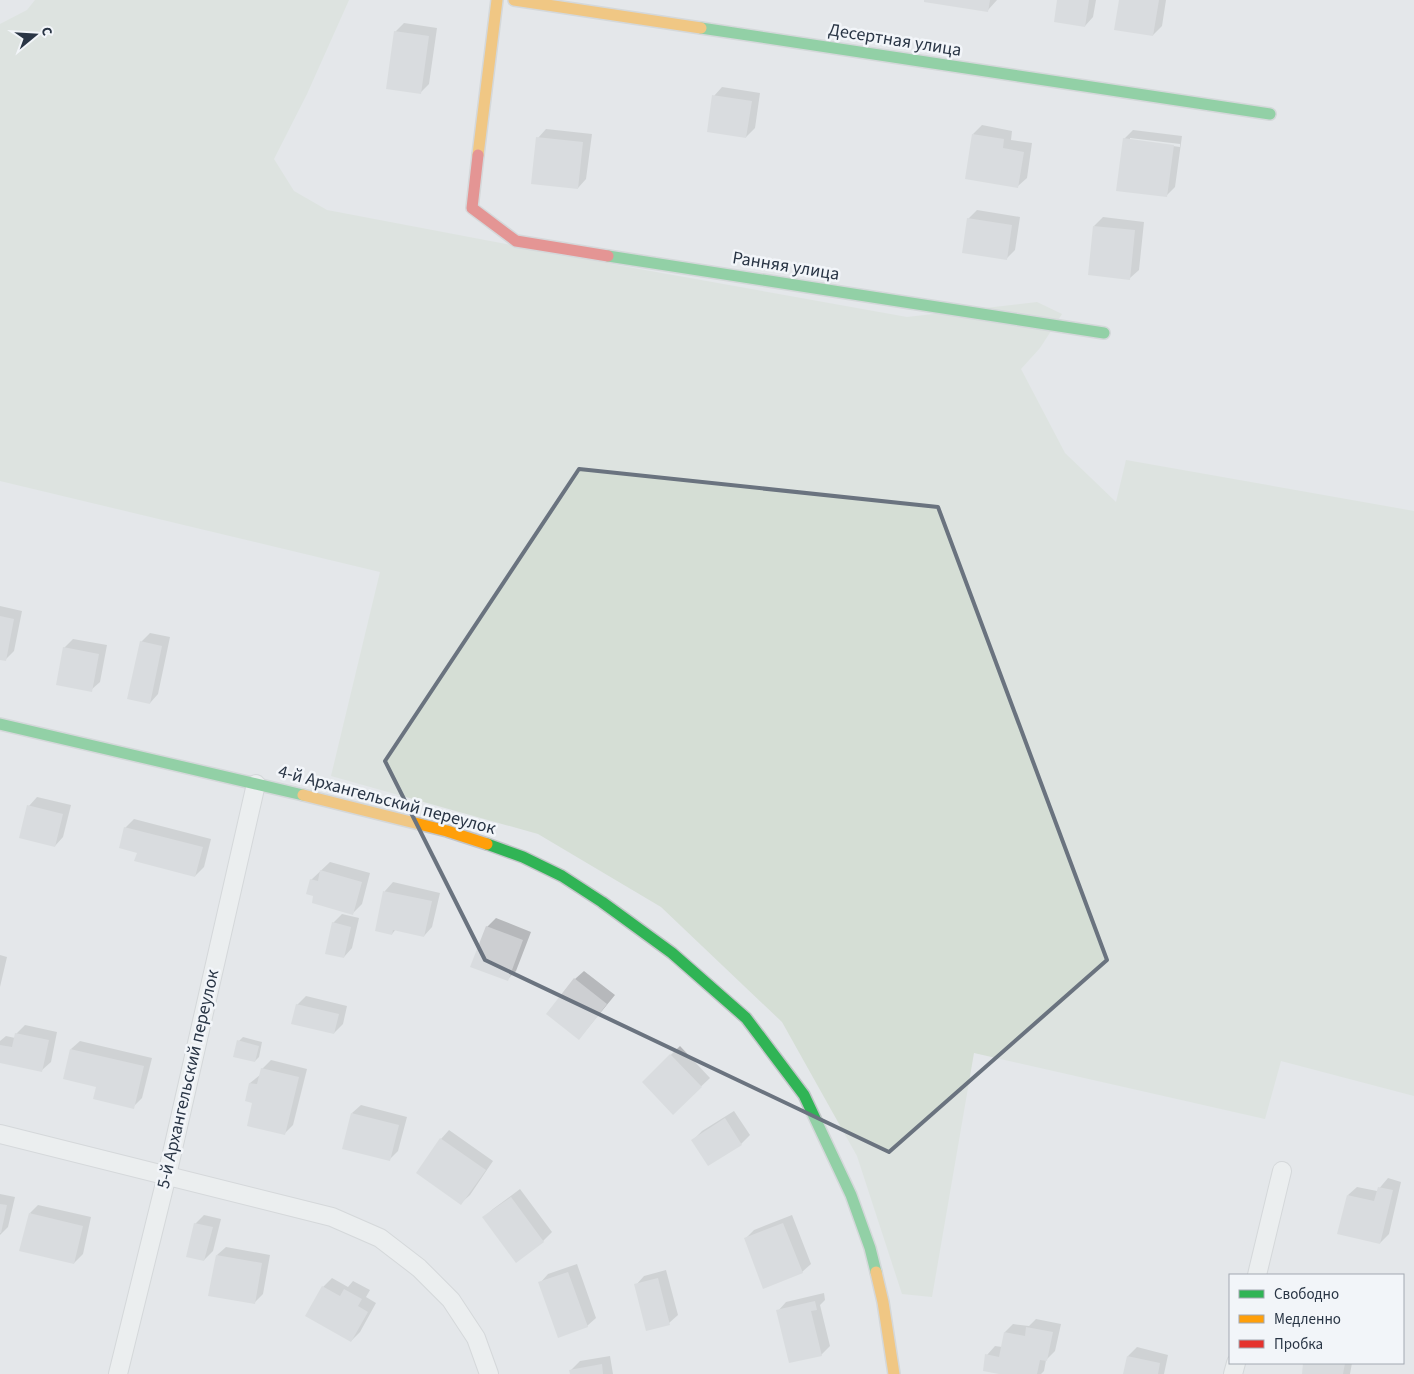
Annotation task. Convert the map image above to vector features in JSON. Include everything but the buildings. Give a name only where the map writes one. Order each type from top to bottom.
[{"type":"street","name":"Ранняя улица","points":[[497,0],[472,208],[516,241],[1104,333]]},
{"type":"street","name":"Десертная улица","points":[[514,0],[1270,114]]},
{"type":"street","name":"4-й Архангельский переулок","points":[[0,724],[256,784],[447,831],[485,843],[523,857],[562,876],[602,902],[664,947],[746,1018],[804,1095],[850,1195],[870,1248],[883,1302],[894,1374]]},
{"type":"street","name":"5-й Архангельский переулок","points":[[118,1374],[167,1175],[256,784]]},
{"type":"street","points":[[0,1134],[332,1217],[380,1238],[419,1268],[451,1300],[476,1338],[489,1374]]},
{"type":"street","points":[[1257,1274],[1282,1171]]},
{"type":"highlighted area","points":[[579,469],[938,507],[1107,960],[889,1152],[485,960],[385,761]]},
{"type":"shaded area","points":[[35,0],[349,0],[307,94],[274,159],[294,191],[327,210],[907,317],[1037,302],[1062,314],[1040,348],[1021,369],[1065,453],[1116,502],[1126,460],[1414,511],[1414,1096],[1281,1061],[1265,1119],[974,1053],[932,1297],[902,1294],[857,1156],[782,1022],[661,907],[538,834],[331,776],[380,572],[0,481],[0,24],[27,10]]},
{"type":"traffic: fast","points":[[701,28],[1270,114]]},
{"type":"traffic: fast","points":[[608,256],[1104,333]]},
{"type":"traffic: fast","points":[[0,724],[303,795]]},
{"type":"traffic: fast","points":[[487,844],[523,857],[562,876],[602,902],[672,953],[746,1018],[804,1095],[851,1195],[870,1248],[876,1272]]},
{"type":"traffic: slow","points":[[478,155],[497,0]]},
{"type":"traffic: slow","points":[[514,0],[701,28]]},
{"type":"traffic: slow","points":[[303,795],[447,831],[487,844]]},
{"type":"traffic: slow","points":[[876,1272],[883,1302],[894,1374]]},
{"type":"traffic: jam","points":[[478,155],[472,208],[516,241],[608,256]]}]
